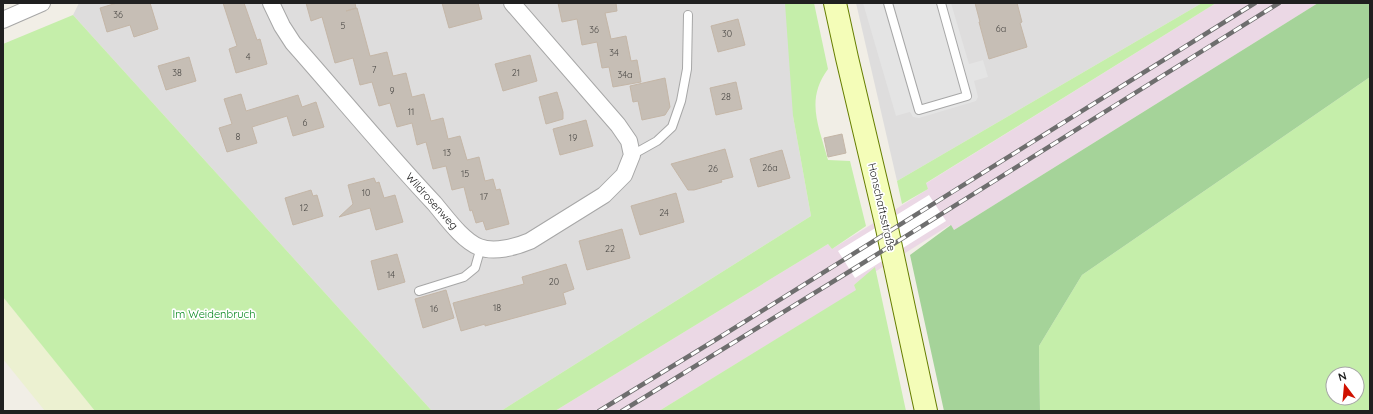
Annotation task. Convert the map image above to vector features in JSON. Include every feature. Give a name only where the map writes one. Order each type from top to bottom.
[{"type":"street","points":[[3,20],[42,3]]},
{"type":"street","name":"Wildrosenweg","points":[[271,3],[282,26],[298,48],[415,182],[469,241],[481,247],[498,249],[516,247],[530,241],[604,195],[624,175],[632,155]]},
{"type":"street","points":[[512,3],[618,124],[629,141],[632,155]]},
{"type":"street","name":"Honschaftsstraße","points":[[835,3],[885,219],[926,411]]},
{"type":"lane","points":[[888,3],[919,110],[967,96],[941,3]]},
{"type":"lane","points":[[632,155],[657,141],[672,127],[681,100],[687,69],[688,15]]},
{"type":"lane","points":[[419,291],[464,277],[475,268],[481,247]]},
{"type":"shaded area","points":[[79,3],[802,3],[793,116],[811,216],[501,411],[432,411],[73,15]]},
{"type":"shaded area","points":[[856,3],[1202,3],[897,181]]},
{"type":"shaded area","points":[[863,3],[951,3],[969,64],[983,60],[988,77],[974,81],[978,97],[976,101],[919,118],[913,117],[910,112],[896,116]]},
{"type":"shaded area","points":[[1216,3],[1318,3],[954,230],[950,225],[854,285],[857,290],[659,411],[555,411],[828,244],[832,249],[928,189],[925,184]]},
{"type":"green space","points":[[785,3],[814,3],[828,69],[821,80],[817,92],[816,113],[818,124],[828,160],[850,161],[866,226],[832,249],[828,244],[555,411],[501,411],[811,216],[793,116]]},
{"type":"green space","points":[[1202,3],[1216,3],[926,183],[928,189],[902,204],[897,181]]},
{"type":"green space","points":[[1318,3],[1370,3],[1370,77],[1082,275],[1039,346],[1040,411],[944,411],[910,255],[951,225],[954,230]]},
{"type":"green space","name":"Im Weidenbruch","points":[[73,15],[432,411],[95,411],[3,297],[3,44]]},
{"type":"green space","points":[[1370,77],[1370,411],[1040,411],[1039,346],[1082,275]]},
{"type":"green space","points":[[875,267],[906,411],[659,411],[856,290],[854,285]]},
{"type":"green space","points":[[3,297],[95,411],[45,411],[3,359]]},
{"type":"pier","points":[[929,195],[946,221],[855,278],[838,251]]},
{"type":"building","points":[[117,3],[150,3],[158,29],[134,37],[130,25],[107,32],[100,8]]},
{"type":"building","points":[[223,3],[244,3],[257,40],[260,39],[267,64],[236,73],[229,49],[237,46]]},
{"type":"building","points":[[306,3],[355,3],[356,8],[346,11],[357,8],[370,56],[387,52],[393,76],[406,73],[412,97],[424,94],[431,121],[443,118],[448,139],[460,136],[467,160],[479,157],[485,181],[493,179],[496,190],[500,189],[509,224],[486,230],[483,221],[476,223],[472,210],[470,211],[464,187],[452,190],[446,166],[433,169],[426,142],[417,145],[412,123],[397,127],[390,103],[379,106],[372,82],[360,85],[353,58],[335,63],[322,17],[311,21]]},
{"type":"building","points":[[442,3],[478,3],[482,19],[449,28]]},
{"type":"building","points":[[558,3],[616,3],[617,11],[605,13],[611,39],[626,36],[631,61],[637,60],[641,82],[613,87],[609,67],[602,68],[597,42],[582,45],[577,19],[562,22]]},
{"type":"building","points":[[975,3],[1017,3],[1022,22],[1020,23],[1027,47],[989,59]]},
{"type":"building","points":[[738,19],[745,45],[718,52],[711,26]]},
{"type":"building","points":[[530,55],[537,81],[503,91],[495,64]]},
{"type":"building","points":[[189,57],[196,81],[166,90],[158,66]]},
{"type":"building","points":[[665,78],[670,107],[665,115],[642,120],[638,101],[633,102],[630,86]]},
{"type":"building","points":[[736,82],[742,109],[716,115],[710,88]]},
{"type":"building","points":[[557,92],[563,112],[563,119],[546,124],[539,97]]},
{"type":"building","points":[[241,94],[246,111],[298,95],[302,107],[316,102],[324,127],[293,136],[287,116],[252,127],[257,143],[227,152],[219,128],[232,124],[224,99]]},
{"type":"building","points":[[586,120],[593,146],[560,155],[553,129]]},
{"type":"building","points":[[842,134],[846,153],[828,157],[824,138]]},
{"type":"building","points":[[725,149],[733,177],[721,180],[722,182],[694,190],[688,190],[671,164]]},
{"type":"building","points":[[782,150],[790,178],[758,187],[750,159]]},
{"type":"building","points":[[374,178],[376,183],[379,182],[384,198],[395,195],[403,222],[376,230],[370,208],[339,217],[353,204],[348,185]]},
{"type":"building","points":[[311,190],[313,196],[317,195],[323,216],[293,225],[285,198]]},
{"type":"building","points":[[676,193],[684,222],[640,235],[631,206]]},
{"type":"building","points":[[622,229],[630,258],[587,270],[579,241]]},
{"type":"building","points":[[397,254],[405,282],[378,290],[371,261]]},
{"type":"building","points":[[566,264],[574,289],[563,293],[566,304],[461,331],[453,303],[524,284],[522,277]]},
{"type":"building","points":[[446,290],[454,318],[423,328],[415,299]]},
{"type":"railway","points":[[599,411],[1255,3]]},
{"type":"railway","points":[[622,411],[847,273],[1279,3]]}]
